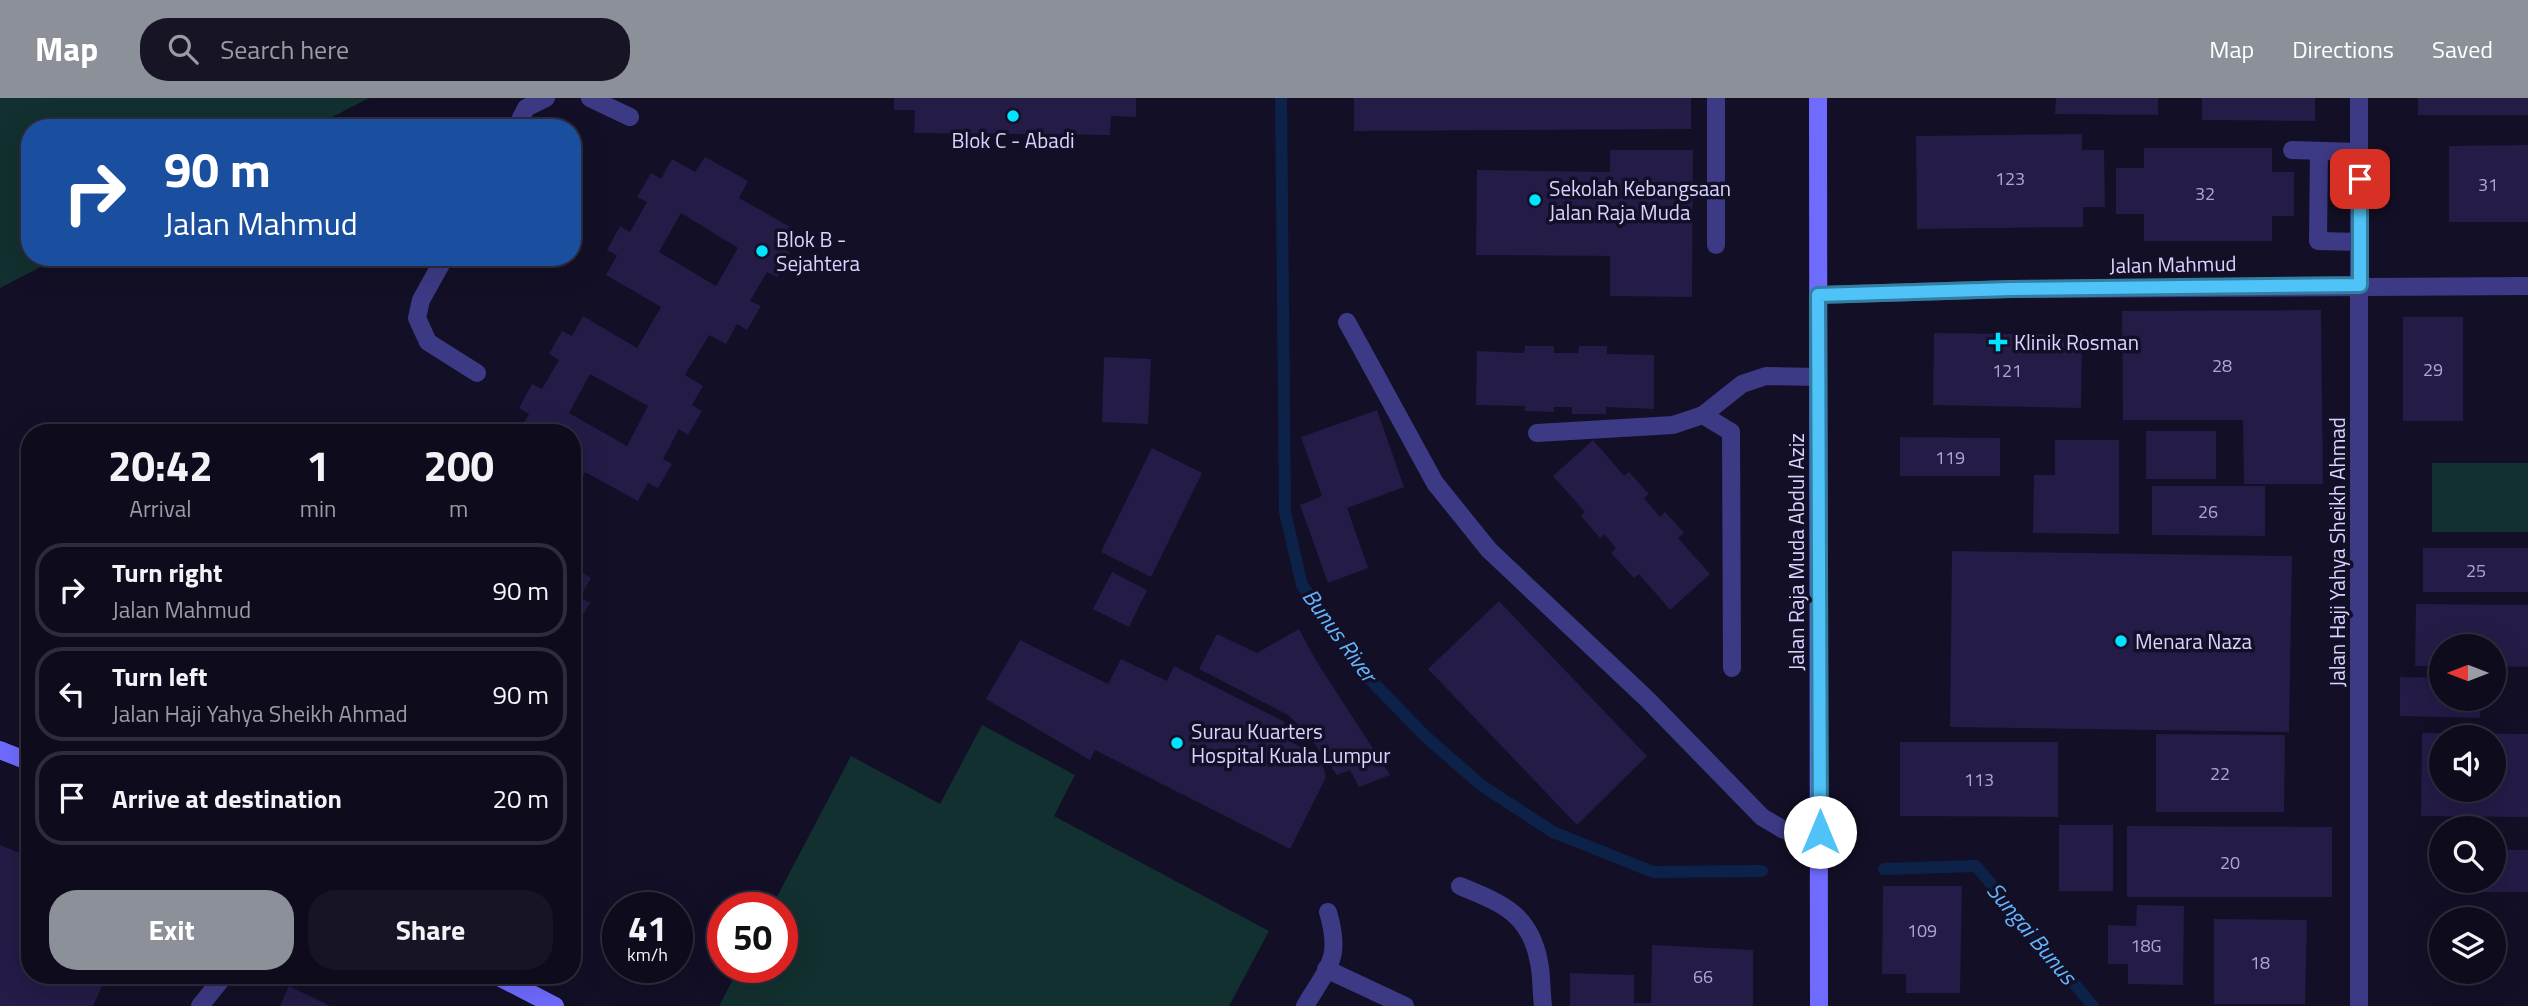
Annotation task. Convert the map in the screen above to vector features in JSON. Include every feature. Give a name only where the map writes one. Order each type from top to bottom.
[{"type":"main road","name":"Jalan Raja Muda Abdul Aziz","points":[[1818,98],[1819,1006]]},
{"type":"main road","points":[[0,750],[21,758]]},
{"type":"main road","points":[[512,984],[555,1006]]},
{"type":"street","points":[[520,119],[526,108],[546,98]]},
{"type":"street","points":[[590,98],[630,117]]},
{"type":"street","points":[[1716,98],[1716,245]]},
{"type":"street","name":"Jalan Haji Yahya Sheikh Ahmad","points":[[2360,98],[2360,1006]]},
{"type":"street","points":[[2292,150],[2360,152]]},
{"type":"street","points":[[2319,151],[2318,241],[2360,242]]},
{"type":"street","points":[[440,266],[421,300],[417,318],[428,342],[477,373]]},
{"type":"street","name":"Jalan Mahmud","points":[[1818,295],[2011,289],[2528,286]]},
{"type":"street","points":[[1347,322],[1435,483],[1489,550],[1647,699],[1762,817],[1784,830],[1820,832]]},
{"type":"street","points":[[1537,433],[1673,425],[1703,415],[1742,384],[1766,376],[1818,377]]},
{"type":"street","points":[[1703,415],[1731,432],[1732,668]]},
{"type":"street","points":[[1460,886],[1503,904],[1527,925],[1539,961],[1543,1006]]},
{"type":"street","points":[[1305,1006],[1333,959],[1335,937],[1328,912]]},
{"type":"street","points":[[1326,969],[1405,1006]]},
{"type":"street","points":[[200,1006],[218,984]]},
{"type":"green space","points":[[0,98],[369,98],[328,119],[21,119],[21,266],[43,266],[0,288]]},
{"type":"green space","points":[[2432,463],[2528,463],[2528,532],[2432,532]]},
{"type":"green space","points":[[982,725],[1075,775],[1054,816],[1269,931],[1229,1006],[719,1006],[731,983],[798,983],[798,892],[779,892],[851,756],[940,804]]},
{"type":"building","name":"Blok C - Abadi","points":[[894,98],[1136,98],[1136,117],[1111,116],[1110,135],[914,133],[915,110],[894,110]]},
{"type":"building","points":[[1354,98],[1691,98],[1691,129],[1354,131]]},
{"type":"building","points":[[2056,98],[2158,98],[2158,115],[2055,114]]},
{"type":"building","points":[[2202,98],[2315,98],[2315,121],[2202,120]]},
{"type":"building","points":[[2418,98],[2528,98],[2528,115],[2418,115]]},
{"type":"building","points":[[2082,134],[2082,150],[2104,150],[2105,207],[2083,207],[2083,227],[1917,229],[1916,136]]},
{"type":"building","points":[[2528,145],[2528,222],[2449,222],[2449,146]]},
{"type":"building","points":[[2144,148],[2272,148],[2272,172],[2294,172],[2294,216],[2272,216],[2272,241],[2144,241],[2144,214],[2116,214],[2116,168],[2144,168]]},
{"type":"building","points":[[1610,150],[1693,150],[1692,297],[1610,296],[1610,256],[1476,255],[1477,170],[1610,172]]},
{"type":"building","points":[[705,157],[748,181],[739,198],[792,228],[781,247],[790,253],[777,277],[767,272],[750,301],[761,306],[747,330],[737,324],[726,344],[709,335],[685,375],[703,386],[692,405],[702,411],[688,435],[679,429],[663,459],[672,464],[658,488],[648,483],[638,501],[585,472],[581,479],[581,424],[523,424],[529,414],[519,408],[532,384],[542,389],[559,360],[549,354],[562,331],[572,336],[583,316],[637,348],[661,307],[606,275],[617,255],[607,250],[620,226],[630,232],[647,202],[637,197],[651,173],[661,179],[672,159],[695,172]],"holes":[[[681,213],[738,248],[716,286],[659,252]],[[590,374],[648,406],[627,446],[569,413]]]},
{"type":"building","points":[[2321,310],[2323,484],[2244,484],[2243,420],[2123,420],[2122,311]]},
{"type":"building","points":[[2403,317],[2463,317],[2463,421],[2403,421]]},
{"type":"building","points":[[1934,333],[2082,335],[2081,408],[1933,405]]},
{"type":"building","points":[[1525,346],[1554,346],[1554,353],[1578,353],[1579,346],[1607,346],[1607,354],[1654,355],[1654,409],[1606,407],[1606,414],[1572,414],[1572,407],[1554,407],[1554,412],[1525,411],[1525,406],[1476,405],[1477,351],[1524,353]]},
{"type":"building","points":[[1104,357],[1151,359],[1148,424],[1102,422]]},
{"type":"building","points":[[1377,410],[1404,487],[1347,508],[1368,568],[1328,583],[1300,505],[1322,496],[1301,437]]},
{"type":"building","points":[[2146,431],[2216,431],[2216,479],[2146,479]]},
{"type":"building","points":[[1900,437],[2000,438],[2000,476],[1900,476]]},
{"type":"building","points":[[1593,440],[1624,476],[1629,472],[1649,494],[1644,498],[1660,517],[1665,512],[1684,533],[1678,538],[1710,574],[1670,610],[1639,574],[1634,578],[1611,553],[1616,548],[1604,534],[1600,538],[1581,516],[1585,512],[1553,476]]},
{"type":"building","points":[[2055,440],[2119,440],[2119,534],[2033,533],[2034,475],[2055,475]]},
{"type":"building","points":[[1152,448],[1202,473],[1151,577],[1101,552]]},
{"type":"building","points":[[2152,486],[2265,486],[2265,536],[2152,535]]},
{"type":"building","points":[[2423,548],[2528,548],[2528,592],[2423,592]]},
{"type":"building","name":"Menara Naza","points":[[1952,551],[2292,556],[2289,732],[1950,727]]},
{"type":"building","points":[[581,572],[591,578],[581,595]]},
{"type":"building","points":[[1112,572],[1147,590],[1129,627],[1093,609]]},
{"type":"building","points":[[581,598],[590,603],[581,618]]},
{"type":"building","points":[[1499,601],[1647,756],[1577,825],[1428,669]]},
{"type":"building","points":[[2416,604],[2528,605],[2528,667],[2506,666],[2506,634],[2429,634],[2429,666],[2415,666]]},
{"type":"building","points":[[1299,629],[1315,659],[1390,775],[1359,787],[1350,770],[1337,775],[1306,732],[1288,715],[1199,669],[1217,634],[1257,653]]},
{"type":"building","name":"Surau Kuarters Hospital Kuala Lumpur","points":[[1020,640],[1108,684],[1121,659],[1167,681],[1174,666],[1285,722],[1278,736],[1320,756],[1326,777],[1290,849],[1095,750],[1090,760],[986,699]]},
{"type":"building","points":[[2400,677],[2429,678],[2429,711],[2480,711],[2480,718],[2400,716]]},
{"type":"building","points":[[2422,733],[2429,733],[2429,802],[2506,802],[2506,734],[2528,734],[2528,817],[2421,816]]},
{"type":"building","points":[[2156,734],[2285,735],[2284,812],[2156,812]]},
{"type":"building","points":[[1900,742],[2058,742],[2058,817],[1900,816]]},
{"type":"building","points":[[2059,825],[2113,825],[2113,891],[2059,891]]},
{"type":"building","points":[[2127,826],[2332,827],[2332,897],[2127,897]]},
{"type":"building","points":[[0,845],[21,853],[21,984],[103,984],[93,1006],[0,1006]]},
{"type":"building","points":[[2506,850],[2528,850],[2528,892],[2506,892]]},
{"type":"building","points":[[1883,886],[1962,886],[1960,993],[1906,993],[1906,974],[1882,974]]},
{"type":"building","points":[[2137,905],[2184,906],[2183,985],[2128,984],[2128,964],[2108,964],[2108,925],[2136,926]]},
{"type":"building","points":[[2214,919],[2307,920],[2305,1004],[2214,1004]]},
{"type":"building","points":[[1652,945],[1753,950],[1753,1006],[1570,1006],[1570,973],[1634,975],[1634,1003],[1651,1003]]},
{"type":"building","points":[[289,986],[330,1006],[280,1006]]},
{"type":"waterway","name":"Bunus River","points":[[1281,98],[1285,512],[1302,585],[1359,668],[1425,736],[1481,785],[1553,832],[1653,872],[1762,871]]},
{"type":"waterway","name":"Sungai Bunus","points":[[1884,869],[1976,866],[2093,1006]]},
{"type":"place","name":"Blok C - Abadi","points":[[1013,116]]},
{"type":"place","name":"Sekolah Kebangsaan Jalan Raja Muda","points":[[1535,200]]},
{"type":"place","name":"Blok B - Sejahtera","points":[[762,251]]},
{"type":"place","name":"Klinik Rosman","points":[[1998,342]]},
{"type":"place","name":"Menara Naza","points":[[2121,641]]},
{"type":"place","name":"Surau Kuarters Hospital Kuala Lumpur","points":[[1177,743]]},
{"type":"route","points":[[1820,832],[1818,295],[2011,289],[2360,285],[2360,179]]}]
